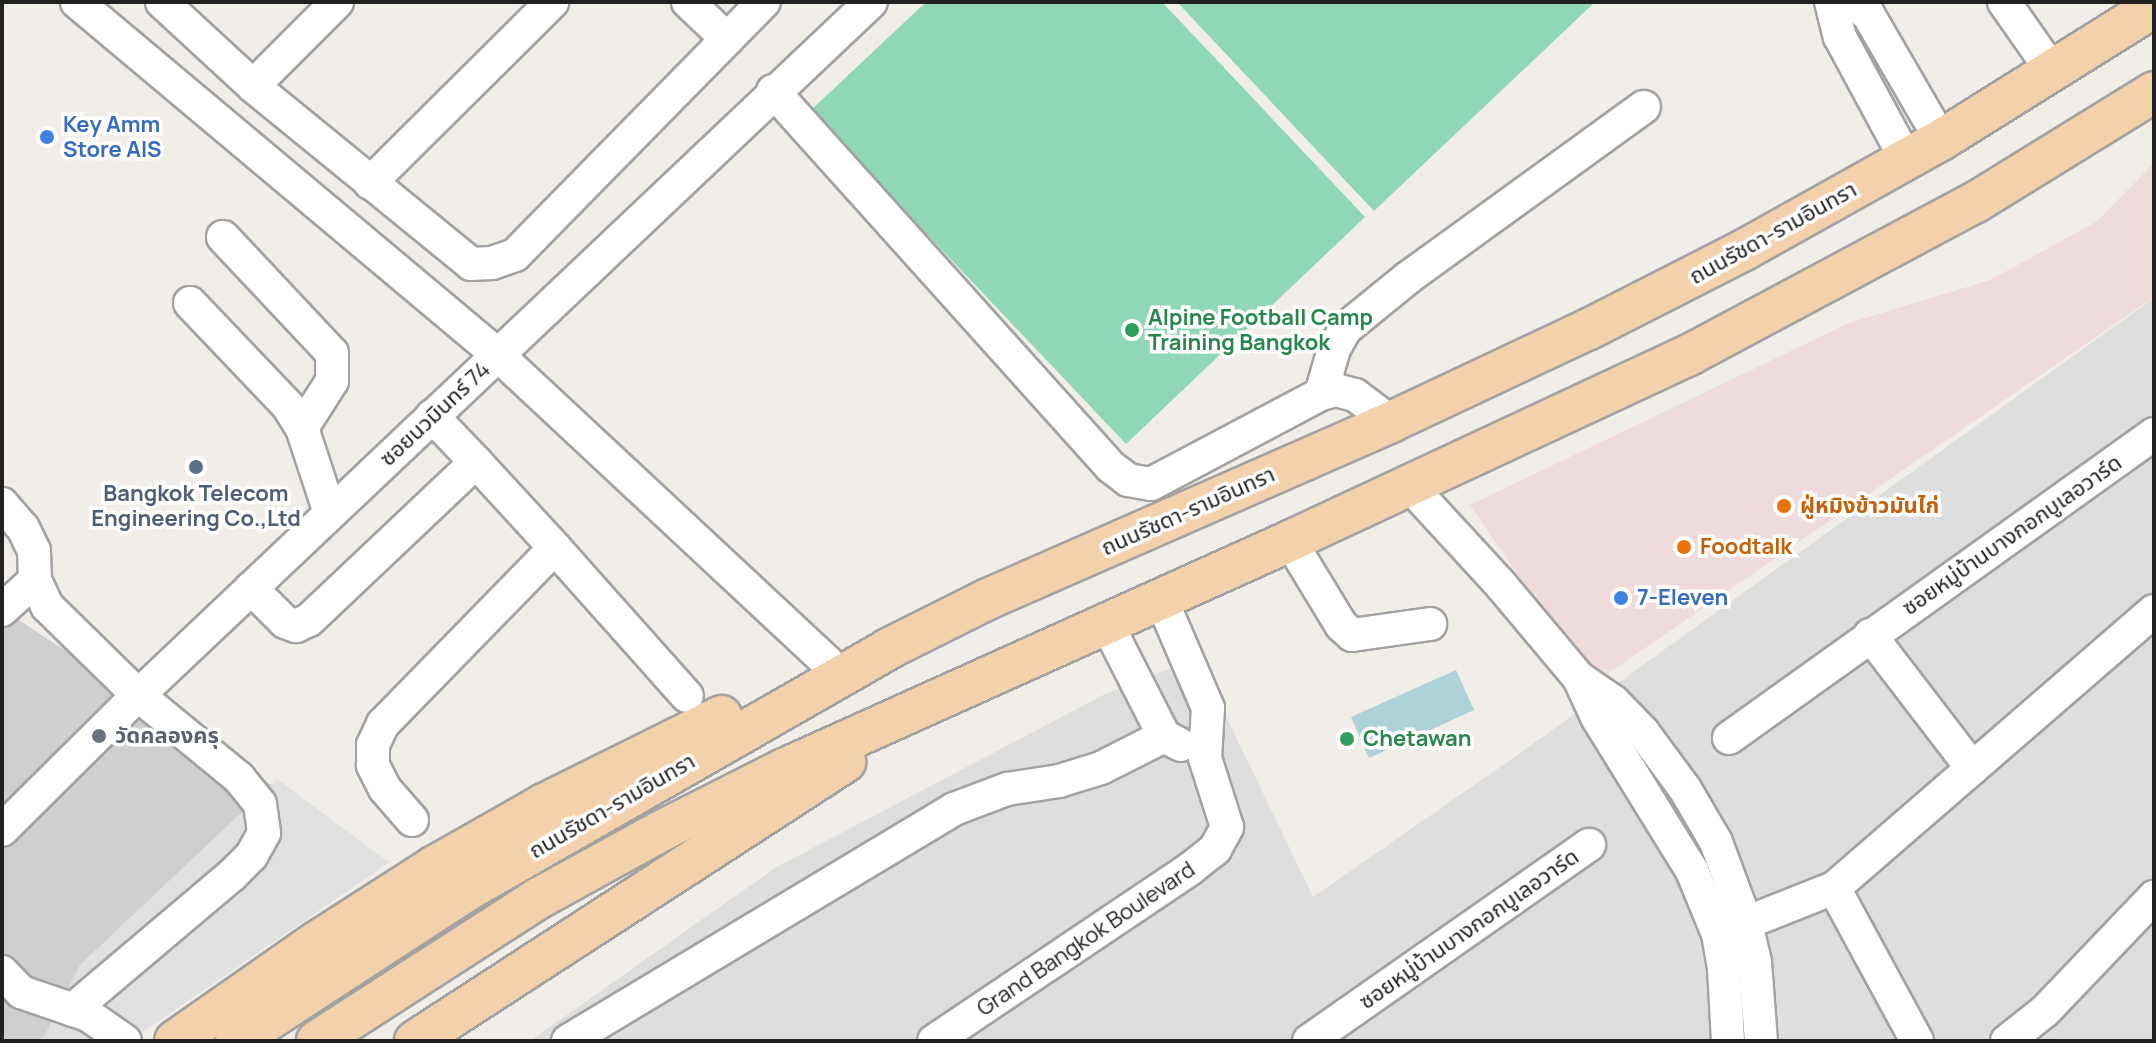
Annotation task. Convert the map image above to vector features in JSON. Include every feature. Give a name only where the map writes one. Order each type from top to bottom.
[{"type":"main road","name":"ถนนรัชดา-รามอินทรา","points":[[236,1041],[466,891],[888,649],[988,599],[1391,422],[1716,265],[1941,140],[2154,7]]},
{"type":"main road","name":"ถนนรัชดา-รามอินทรา","points":[[317,1041],[539,898],[784,769],[1290,541],[1691,354],[1976,202],[2154,92]]},
{"type":"main road","points":[[175,1041],[318,941],[476,843],[648,751],[741,706],[888,649]]},
{"type":"main road","points":[[415,1041],[596,927],[938,700]]},
{"type":"street","points":[[77,2],[498,355],[834,668]]},
{"type":"street","points":[[162,2],[253,86],[471,264],[492,263],[515,255],[764,2]]},
{"type":"street","points":[[253,86],[337,2]]},
{"type":"street","points":[[370,183],[552,2]]},
{"type":"street","points":[[688,2],[727,39]]},
{"type":"street","name":"ซอยนวมินทร์ 74","points":[[2,830],[138,695],[773,91],[871,2]]},
{"type":"street","points":[[1831,2],[1840,37],[1906,159]]},
{"type":"street","points":[[1851,2],[1868,14],[1941,140]]},
{"type":"street","points":[[2014,6],[2053,72]]},
{"type":"street","points":[[773,91],[1111,467],[1128,480],[1151,484],[1321,394],[1336,390],[1355,395],[1391,422]]},
{"type":"street","points":[[1321,394],[1334,349],[1345,329],[1409,277],[1644,107]]},
{"type":"street","points":[[223,237],[332,353],[332,381],[302,428]]},
{"type":"street","points":[[190,303],[288,406],[302,428],[330,513]]},
{"type":"street","points":[[432,416],[687,696]]},
{"type":"street","name":"ซอยหมู่บ้านบางกอกบูเลอวาร์ด","points":[[1729,738],[2154,434]]},
{"type":"street","points":[[251,588],[285,622],[296,626],[309,620],[476,462]]},
{"type":"street","points":[[1410,486],[1501,585],[1579,678],[1628,716],[1685,789],[1716,842],[1732,928],[1726,981],[1728,1041]]},
{"type":"street","points":[[2,504],[23,528],[34,551],[35,580],[47,606],[138,695],[239,778],[260,804],[264,833],[251,856],[72,1010]]},
{"type":"street","points":[[1290,541],[1341,625],[1352,635],[1430,624]]},
{"type":"street","points":[[412,820],[385,789],[373,765],[373,745],[383,724],[555,548]]},
{"type":"street","points":[[2,610],[35,580]]},
{"type":"street","name":"Grand Bangkok Boulevard","points":[[934,1041],[1215,849],[1227,827],[1205,758],[1208,708],[1161,599]]},
{"type":"street","points":[[1732,928],[1834,888],[2154,611]]},
{"type":"street","points":[[1107,624],[1164,736],[1205,758]]},
{"type":"street","points":[[1870,635],[1972,768]]},
{"type":"street","points":[[568,1041],[954,809],[1007,789],[1059,781],[1101,768],[1164,736]]},
{"type":"street","name":"ซอยหมู่บ้านบางกอกบูเลอวาร์ด","points":[[1309,1041],[1589,845]]},
{"type":"street","points":[[1834,888],[1917,1041]]},
{"type":"street","points":[[2007,1041],[2045,1011],[2154,897]]},
{"type":"street","points":[[1732,928],[1755,962],[1761,1041]]},
{"type":"street","points":[[2,972],[21,992],[88,1015],[125,1041]]},
{"type":"shaded area","points":[[2154,163],[2154,297],[1593,684],[1470,505],[1849,323],[1990,280],[2096,222]]},
{"type":"shaded area","points":[[2154,298],[2154,1041],[530,1041],[775,868],[1107,693],[1198,658],[1313,897],[1516,756]]},
{"type":"shaded area","name":"วัดคลองครุ","points":[[2,609],[389,862],[129,1041],[2,1041]]},
{"type":"shaded area","points":[[277,779],[389,862],[130,1041],[37,1041],[45,1035],[80,965]]},
{"type":"green space","name":"Alpine Football Camp Training Bangkok","points":[[926,2],[1162,2],[1365,217],[1126,444],[810,111]]},
{"type":"green space","points":[[1177,2],[1595,2],[1374,211]]},
{"type":"water","points":[[1456,670],[1474,710],[1369,758],[1351,717]]},
{"type":"place","name":"Key Amm Store AIS","points":[[47,137]]},
{"type":"place","name":"Alpine Football Camp Training Bangkok","points":[[1132,330]]},
{"type":"place","name":"Bangkok Telecom Engineering Co.,Ltd","points":[[196,467]]},
{"type":"place","name":"ฝู่หมิงข้าวมันไก่","points":[[1784,506]]},
{"type":"place","name":"Foodtalk","points":[[1684,547]]},
{"type":"place","name":"7-Eleven","points":[[1621,598]]},
{"type":"place","name":"วัดคลองครุ","points":[[99,736]]},
{"type":"place","name":"Chetawan","points":[[1347,739]]}]
